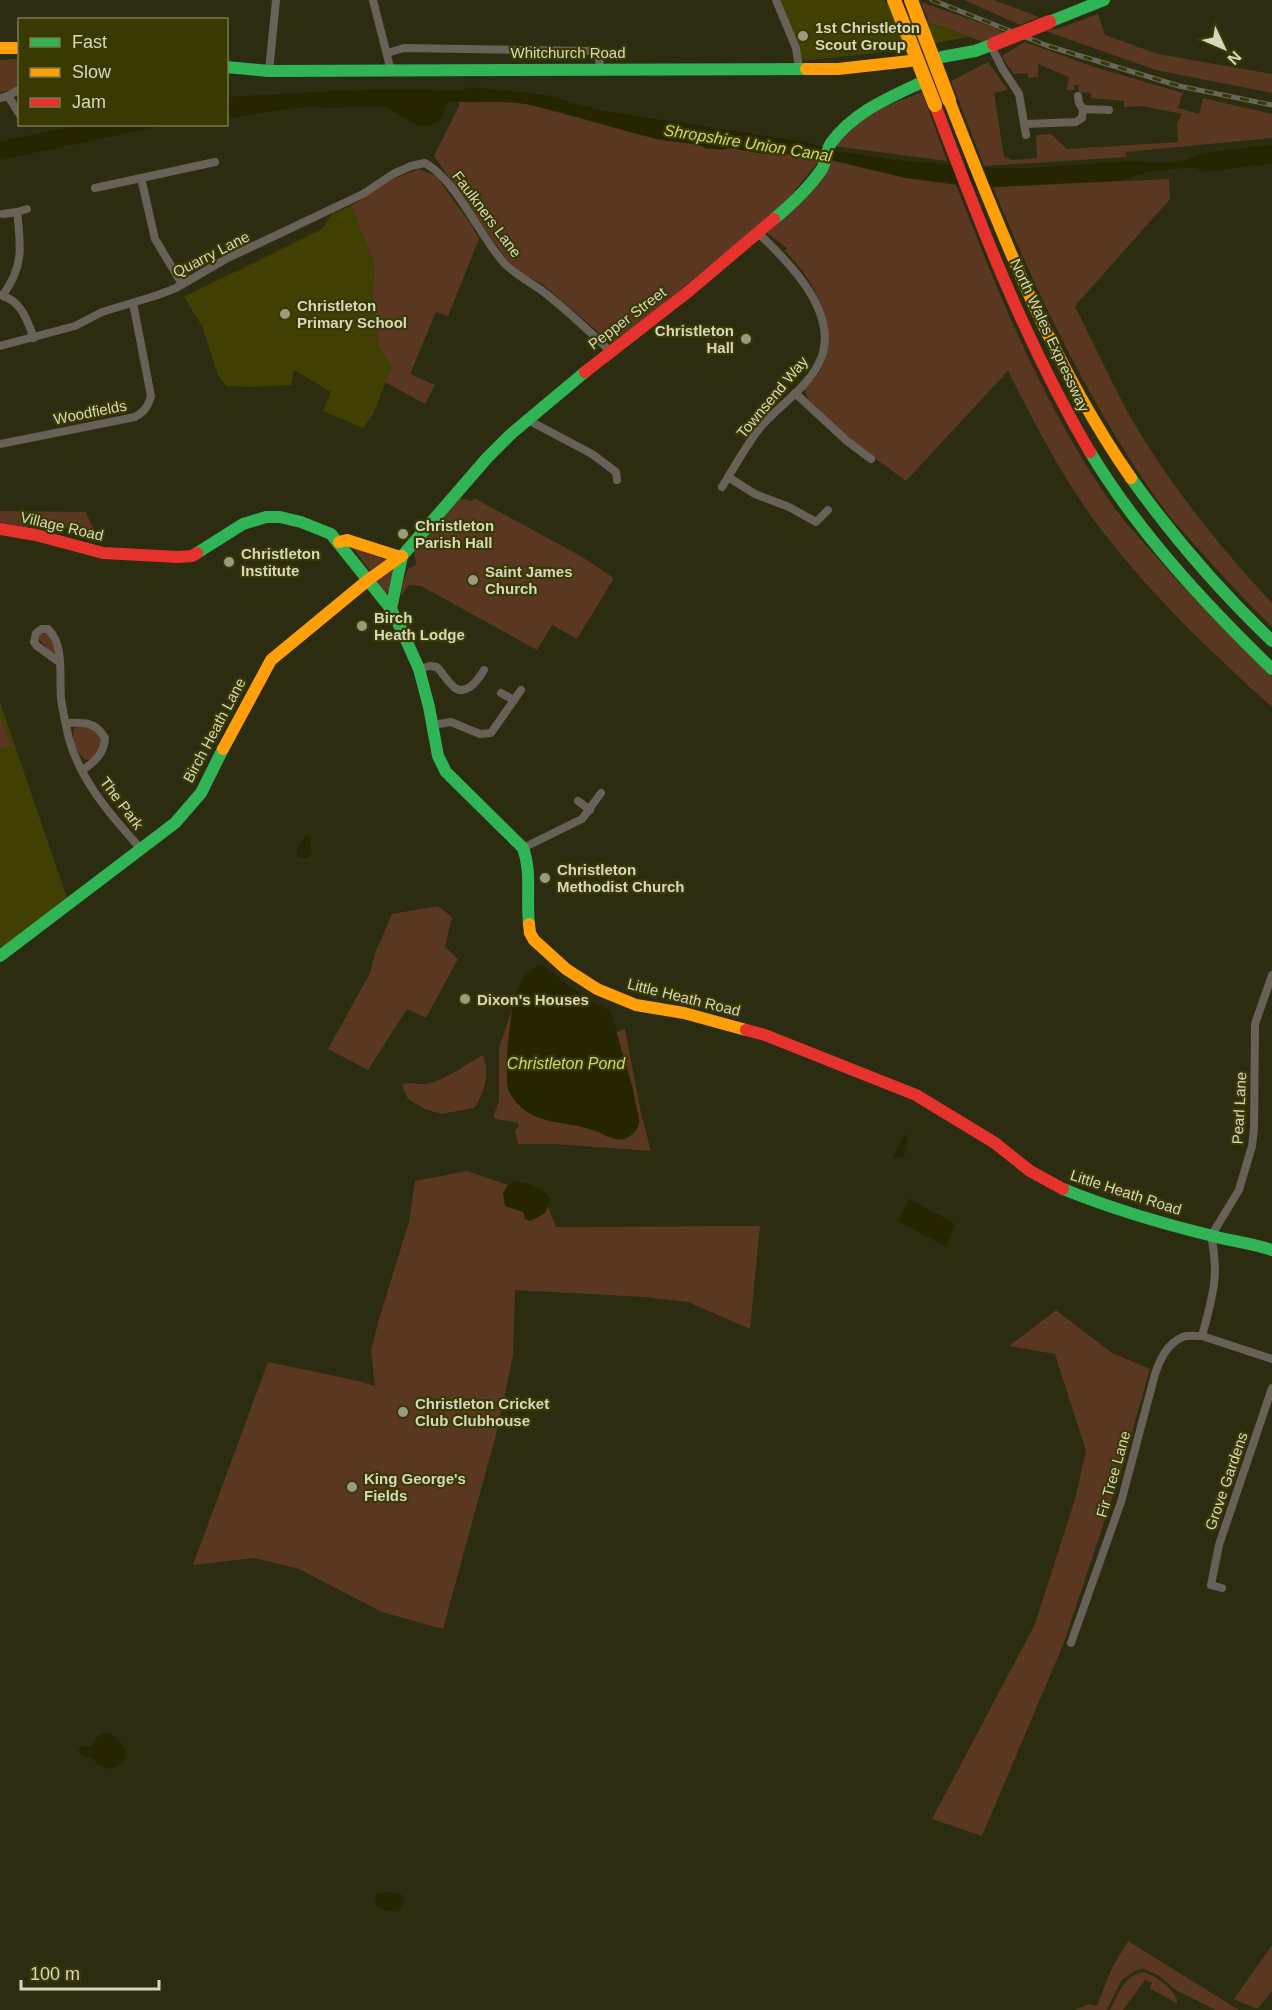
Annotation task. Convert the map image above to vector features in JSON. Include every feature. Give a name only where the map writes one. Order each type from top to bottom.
[{"type":"main road","name":"North Wales Expressway","points":[[894,0],[1013,301],[1055,390],[1096,462],[1149,537],[1240,639],[1272,669]]},
{"type":"main road","name":"North Wales Expressway","points":[[911,0],[992,210],[1029,293],[1070,375],[1111,446],[1163,520],[1216,583],[1272,641]]},
{"type":"main road","points":[[942,57],[992,45],[1104,0]]},
{"type":"main road","points":[[0,48],[18,48]]},
{"type":"main road","name":"Whitchurch Road","points":[[228,67],[269,71],[391,72],[799,69],[854,68],[910,61]]},
{"type":"main road","name":"Pepper Street","points":[[368,580],[401,557],[487,458],[528,420],[610,351],[689,291],[794,202],[819,172],[826,160],[830,144],[865,110],[918,84]]},
{"type":"main road","name":"Village Road","points":[[0,529],[36,535],[103,554],[178,557],[192,556],[243,524],[266,517],[280,517],[301,522],[331,534],[368,580]]},
{"type":"main road","points":[[339,542],[347,540],[401,557]]},
{"type":"main road","name":"Pepper Street","points":[[391,609],[401,557]]},
{"type":"main road","points":[[368,580],[391,609],[419,669],[438,756],[446,772],[523,848]]},
{"type":"main road","name":"Birch Heath Lane","points":[[0,956],[175,823],[201,793],[271,660],[368,580]]},
{"type":"main road","name":"Little Heath Road","points":[[523,848],[529,864],[530,933],[534,940],[566,969],[597,989],[636,1005],[684,1013],[765,1035],[861,1072],[939,1108],[995,1143],[1030,1171],[1064,1190],[1152,1220],[1272,1250]]},
{"type":"street","points":[[269,71],[276,0]]},
{"type":"street","points":[[373,0],[391,72]]},
{"type":"street","points":[[776,0],[796,48],[799,69]]},
{"type":"street","points":[[992,45],[996,58],[1019,94],[1026,135]]},
{"type":"street","points":[[387,53],[404,48],[591,51],[598,55],[601,69]]},
{"type":"street","points":[[18,90],[4,97],[18,113]]},
{"type":"street","points":[[1025,124],[1078,121],[1082,118],[1083,109],[1078,96]]},
{"type":"street","points":[[1083,109],[1109,110]]},
{"type":"street","points":[[95,188],[215,162]]},
{"type":"street","name":"Quarry Lane","points":[[0,346],[34,339],[75,326],[102,312],[158,295],[226,259],[363,194],[393,174],[425,163]]},
{"type":"street","name":"Faulkners Lane","points":[[425,163],[435,169],[448,184],[502,261],[517,276],[540,289],[610,351]]},
{"type":"street","points":[[141,178],[155,239],[182,284]]},
{"type":"street","points":[[3,214],[27,209]]},
{"type":"street","points":[[17,212],[21,253],[11,283],[1,295],[15,302],[24,313],[34,339]]},
{"type":"street","name":"Townsend Way","points":[[722,487],[759,428],[795,393],[819,364],[824,338],[816,306],[799,275],[757,232]]},
{"type":"street","name":"Woodfields","points":[[0,444],[135,417],[143,413],[151,396],[133,303]]},
{"type":"street","points":[[795,393],[847,441],[871,459]]},
{"type":"street","points":[[528,420],[592,454],[616,472],[616,480]]},
{"type":"street","points":[[728,477],[755,494],[789,507],[816,522],[828,510]]},
{"type":"street","name":"The Park","points":[[59,662],[61,700],[70,741],[87,780],[114,819],[142,850]]},
{"type":"street","points":[[419,669],[437,667],[451,685],[462,690],[469,689],[475,684],[484,670]]},
{"type":"street","points":[[432,725],[451,722],[480,734],[491,733],[521,690]]},
{"type":"street","points":[[501,693],[514,700]]},
{"type":"street","name":"The Park","points":[[66,723],[83,722],[94,725],[105,738],[105,748],[98,758],[83,770]]},
{"type":"street","points":[[523,848],[582,819],[601,793]]},
{"type":"street","points":[[578,801],[590,810]]},
{"type":"street","name":"Pearl Lane","points":[[1211,1236],[1239,1190],[1252,1146],[1255,1024],[1272,975]]},
{"type":"street","points":[[1211,1236],[1216,1257],[1215,1289],[1202,1336],[1272,1359]]},
{"type":"street","name":"Fir Tree Lane","points":[[1071,1643],[1121,1502],[1161,1358],[1170,1346],[1183,1337],[1202,1336]]},
{"type":"street","name":"Grove Gardens","points":[[1222,1588],[1206,1584],[1272,1388]]},
{"type":"shaded area","points":[[779,0],[882,0],[968,37],[894,51],[802,61]]},
{"type":"shaded area","points":[[964,0],[994,0],[1039,17],[1020,25]]},
{"type":"shaded area","points":[[921,2],[1004,33],[983,42],[929,22]]},
{"type":"shaded area","points":[[1098,14],[1105,35],[1158,54],[1272,74],[1272,93],[1156,70],[1045,31]]},
{"type":"shaded area","points":[[1025,42],[1094,67],[1183,93],[1178,108],[1199,114],[1203,98],[1272,114],[1272,138],[1126,152],[1126,157],[984,166],[951,81],[988,62],[1008,90],[994,93],[1004,157],[1012,160],[1037,158],[1036,135],[1051,134],[1067,149],[1178,142],[1177,123],[1182,114],[1142,106],[1124,107],[1124,101],[1091,98],[1091,93],[1079,92],[1079,85],[1074,85],[1074,90],[1066,90],[1069,77],[1038,64],[1038,77],[1028,78],[1028,73],[1014,74],[1002,58],[1003,55]]},
{"type":"shaded area","points":[[0,60],[18,60],[18,85],[12,90],[0,92]]},
{"type":"shaded area","points":[[922,92],[947,161],[833,146],[870,112]]},
{"type":"shaded area","points":[[502,101],[527,104],[660,140],[699,144],[706,149],[730,148],[766,154],[780,152],[812,159],[822,157],[784,204],[614,342],[609,341],[541,283],[524,275],[506,259],[434,156],[459,102]]},
{"type":"shaded area","points":[[829,160],[906,178],[956,185],[1025,351],[1066,431],[1089,469],[1114,507],[1166,568],[1272,677],[1272,707],[1184,624],[1103,532],[1064,474],[1008,371],[906,481],[849,439],[810,401],[805,389],[821,370],[827,352],[826,320],[814,289],[785,251],[787,248],[767,233],[831,165]]},
{"type":"shaded area","points":[[419,169],[436,176],[479,239],[448,316],[436,312],[410,374],[435,385],[425,404],[385,382],[392,367],[379,346],[372,290],[375,266],[351,206],[393,179]]},
{"type":"shaded area","points":[[1169,179],[1170,199],[1075,306],[1126,409],[1158,461],[1212,535],[1272,603],[1272,627],[1176,524],[1138,472],[1069,353],[1029,271],[993,187]]},
{"type":"shaded area","name":"Christleton Primary School","points":[[351,206],[375,266],[372,290],[379,345],[392,367],[373,414],[363,428],[323,411],[331,392],[294,370],[291,385],[226,386],[218,375],[202,326],[184,297],[322,229],[332,214]]},
{"type":"shaded area","points":[[460,498],[472,501],[474,498],[579,555],[614,578],[577,639],[552,625],[537,650],[421,586],[409,585],[401,596],[408,569],[416,565],[414,551]]},
{"type":"shaded area","points":[[0,511],[86,512],[96,536],[39,520],[27,527],[2,523]]},
{"type":"shaded area","points":[[353,548],[386,560],[370,571]]},
{"type":"shaded area","points":[[393,571],[390,589],[385,595],[376,585],[382,575]]},
{"type":"shaded area","points":[[47,633],[54,640],[54,653],[47,649],[38,638],[41,634]]},
{"type":"shaded area","points":[[0,702],[67,898],[0,950]]},
{"type":"shaded area","points":[[0,716],[11,745],[0,749]]},
{"type":"shaded area","points":[[79,726],[96,730],[102,738],[103,746],[92,759],[85,760],[75,746],[73,733],[74,729]]},
{"type":"shaded area","points":[[438,906],[452,917],[445,947],[458,959],[426,1018],[407,1009],[368,1070],[328,1049],[370,973],[376,951],[392,914]]},
{"type":"shaded area","points":[[512,1010],[507,1067],[508,1090],[517,1103],[536,1117],[576,1125],[608,1137],[635,1102],[616,1032],[625,1029],[641,1113],[651,1151],[554,1144],[518,1144],[515,1131],[519,1125],[493,1117],[499,1101],[499,1048]]},
{"type":"shaded area","points":[[483,1055],[486,1069],[485,1083],[474,1108],[441,1114],[425,1109],[408,1099],[402,1084],[433,1082]]},
{"type":"shaded area","points":[[467,1171],[508,1185],[503,1193],[544,1214],[548,1207],[556,1227],[760,1226],[750,1329],[688,1302],[644,1297],[515,1290],[513,1356],[497,1431],[443,1629],[382,1612],[299,1569],[254,1558],[193,1565],[268,1362],[375,1386],[371,1351],[409,1222],[415,1181]]},
{"type":"shaded area","points":[[1056,1310],[1112,1353],[1150,1369],[1120,1475],[1063,1645],[982,1836],[932,1819],[1035,1624],[1076,1496],[1086,1451],[1055,1354],[1009,1346]]},
{"type":"shaded area","points":[[1128,1941],[1239,2010],[1216,2010],[1177,1991],[1158,1975],[1143,1969],[1134,1971],[1121,1981],[1107,2010],[1074,2010],[1090,2004],[1097,2006],[1111,1970]]},
{"type":"shaded area","points":[[1272,1945],[1272,1991],[1257,2009],[1234,1999]]},
{"type":"shaded area","points":[[1142,1972],[1154,1976],[1169,1988],[1178,2004],[1149,1988],[1152,1983],[1145,1980],[1123,2010],[1110,2010],[1125,1982]]},
{"type":"water","name":"Shropshire Union Canal","points":[[469,87],[546,95],[598,110],[805,142],[840,152],[894,160],[986,168],[1029,168],[1137,161],[1161,163],[1179,161],[1202,153],[1272,145],[1272,163],[1205,172],[1193,167],[1148,172],[1121,180],[993,187],[906,178],[822,157],[812,159],[780,152],[766,154],[730,148],[714,149],[645,136],[565,113],[516,103],[451,101],[445,106],[443,116],[437,122],[426,126],[419,126],[383,106],[323,108],[309,106],[228,118],[228,98],[241,96],[375,90],[459,91]]},
{"type":"water","points":[[75,126],[160,126],[0,160],[0,142]]},
{"type":"water","points":[[307,835],[312,854],[305,858],[298,856],[297,847]]},
{"type":"water","name":"Christleton Pond","points":[[543,965],[580,994],[610,1011],[613,1017],[639,1118],[637,1128],[626,1138],[616,1139],[583,1127],[542,1119],[524,1110],[509,1092],[508,1049],[514,1002],[526,974],[533,968]]},
{"type":"water","points":[[905,1134],[908,1138],[904,1156],[892,1159]]},
{"type":"water","points":[[515,1181],[535,1186],[551,1199],[544,1214],[530,1221],[525,1219],[523,1212],[505,1206],[503,1193],[508,1185]]},
{"type":"water","points":[[910,1199],[955,1224],[950,1240],[945,1246],[898,1221]]},
{"type":"water","points":[[107,1733],[120,1742],[127,1756],[112,1769],[99,1766],[93,1758],[82,1756],[78,1751],[82,1746],[91,1746],[99,1735]]},
{"type":"water","points":[[377,1893],[401,1894],[405,1898],[399,1911],[386,1910],[374,1903]]},
{"type":"railway","points":[[932,0],[1048,46],[1179,86],[1272,105]]},
{"type":"traffic: fast","points":[[1049,22],[1104,0]]},
{"type":"traffic: fast","points":[[942,57],[975,51],[994,44]]},
{"type":"traffic: fast","points":[[228,67],[269,71],[806,69]]},
{"type":"traffic: fast","points":[[774,219],[800,196],[817,176],[824,166],[831,143],[849,123],[871,108],[918,84]]},
{"type":"traffic: fast","points":[[391,609],[402,556],[487,458],[511,434],[585,372]]},
{"type":"traffic: fast","points":[[1090,452],[1151,539],[1197,593],[1272,669]]},
{"type":"traffic: fast","points":[[1131,478],[1198,563],[1272,641]]},
{"type":"traffic: fast","points":[[197,553],[243,524],[266,517],[280,517],[301,522],[331,534],[391,609],[403,633],[419,669],[438,756],[446,772],[523,848],[528,876],[529,924]]},
{"type":"traffic: fast","points":[[0,956],[175,823],[201,793],[223,749]]},
{"type":"traffic: fast","points":[[1063,1189],[1154,1220],[1272,1250]]},
{"type":"traffic: slow","points":[[894,0],[935,105]]},
{"type":"traffic: slow","points":[[911,0],[949,100]]},
{"type":"traffic: slow","points":[[0,48],[18,48]]},
{"type":"traffic: slow","points":[[806,69],[838,69],[910,61]]},
{"type":"traffic: slow","points":[[949,100],[1029,295],[1076,389],[1131,478]]},
{"type":"traffic: slow","points":[[339,542],[347,540],[402,556]]},
{"type":"traffic: slow","points":[[223,749],[271,660],[368,580],[400,557]]},
{"type":"traffic: slow","points":[[529,924],[534,940],[566,969],[597,989],[636,1005],[684,1013],[746,1030]]},
{"type":"traffic: jam","points":[[994,44],[1049,22]]},
{"type":"traffic: jam","points":[[935,105],[1024,325],[1090,452]]},
{"type":"traffic: jam","points":[[585,372],[689,291],[774,219]]},
{"type":"traffic: jam","points":[[0,529],[36,535],[103,553],[178,557],[192,556],[197,553]]},
{"type":"traffic: jam","points":[[746,1030],[765,1035],[916,1095],[995,1143],[1030,1171],[1063,1189]]},
{"type":"place","name":"1st Christleton Scout Group","points":[[803,36]]},
{"type":"place","name":"Christleton Primary School","points":[[285,314]]},
{"type":"place","name":"Christleton Hall","points":[[746,339]]},
{"type":"place","name":"Christleton Parish Hall","points":[[403,534]]},
{"type":"place","name":"Christleton Institute","points":[[229,562]]},
{"type":"place","name":"Saint James Church","points":[[473,580]]},
{"type":"place","name":"Birch Heath Lodge","points":[[362,626]]},
{"type":"place","name":"Christleton Methodist Church","points":[[545,878]]},
{"type":"place","name":"Dixon's Houses","points":[[465,999]]},
{"type":"place","name":"Christleton Cricket Club Clubhouse","points":[[403,1412]]},
{"type":"place","name":"King George's Fields","points":[[352,1487]]}]
